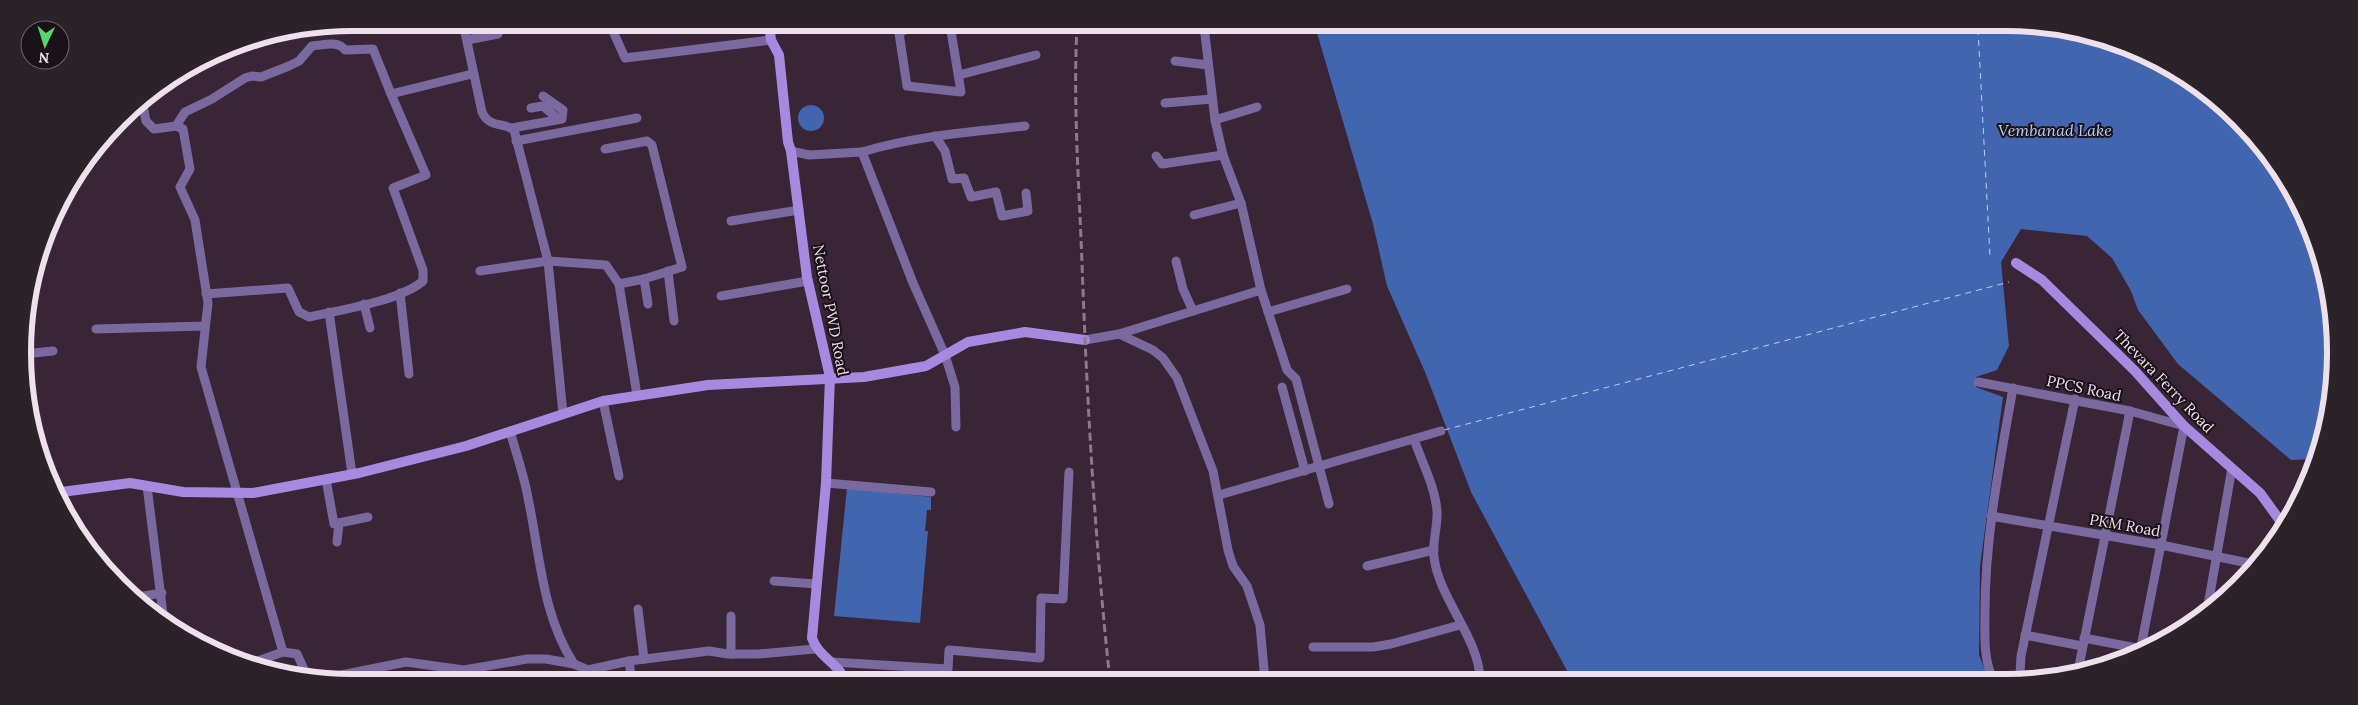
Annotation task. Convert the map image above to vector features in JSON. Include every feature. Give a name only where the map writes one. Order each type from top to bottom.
[{"type":"street","points":[[464,31],[472,74],[485,118],[493,124],[512,128],[562,119],[563,110],[543,96]]},
{"type":"street","points":[[613,31],[625,58],[772,40]]},
{"type":"street","name":"Nettoor PWD Road","points":[[771,31],[772,40],[779,55],[788,142],[791,151],[808,281],[830,377],[826,483],[812,638],[816,649]]},
{"type":"street","points":[[898,31],[907,86],[961,92],[951,31]]},
{"type":"street","points":[[1205,31],[1215,120],[1223,154],[1241,203],[1261,290],[1268,312],[1287,370],[1296,379],[1329,504]]},
{"type":"street","points":[[466,40],[498,34]]},
{"type":"street","points":[[176,126],[184,112],[212,99],[245,78],[252,76],[261,77],[299,61],[312,46],[332,44],[345,50],[373,50],[426,174],[393,188],[422,270],[423,281],[417,287],[364,304],[310,317],[299,312],[288,288],[206,294]]},
{"type":"street","points":[[959,75],[1036,55]]},
{"type":"street","points":[[1175,61],[1208,64]]},
{"type":"street","points":[[391,94],[472,74]]},
{"type":"street","points":[[1165,103],[1212,99]]},
{"type":"street","points":[[531,108],[543,106],[558,119]]},
{"type":"street","points":[[1215,120],[1257,107]]},
{"type":"street","points":[[144,109],[146,121],[154,129],[176,126],[183,129],[190,168],[180,187],[195,220],[206,294],[202,367],[283,652]]},
{"type":"street","points":[[516,141],[637,118]]},
{"type":"street","points":[[791,151],[808,155],[862,152],[886,145],[935,136],[1025,126]]},
{"type":"street","points":[[512,128],[548,261],[563,414]]},
{"type":"street","points":[[935,136],[945,151],[952,179],[964,178],[971,197],[996,192],[1002,216],[1028,211],[1026,193]]},
{"type":"street","points":[[605,149],[647,141],[652,145],[682,267],[644,279],[619,284]]},
{"type":"street","points":[[862,152],[913,283],[945,355],[955,387],[956,427]]},
{"type":"street","points":[[1156,156],[1162,164],[1223,154]]},
{"type":"street","points":[[1194,215],[1241,203]]},
{"type":"street","points":[[731,221],[798,210]]},
{"type":"street","points":[[480,272],[548,261],[606,265],[619,284],[637,395]]},
{"type":"street","points":[[1176,262],[1183,289],[1193,311]]},
{"type":"street","name":"Thevara Ferry Road","points":[[2016,263],[2042,280],[2135,371],[2184,426],[2260,493],[2280,520]]},
{"type":"street","points":[[668,270],[674,321]]},
{"type":"street","points":[[644,279],[648,304]]},
{"type":"street","points":[[721,296],[808,281]]},
{"type":"street","points":[[1268,312],[1347,289]]},
{"type":"street","points":[[63,492],[130,483],[183,492],[253,493],[352,474],[466,446],[603,401],[708,384],[830,377],[864,377],[926,366],[968,342],[1025,332],[1085,340],[1119,334],[1261,290]]},
{"type":"street","points":[[400,293],[408,374]]},
{"type":"street","points":[[364,304],[370,328]]},
{"type":"street","points":[[329,312],[352,474]]},
{"type":"street","points":[[96,329],[205,326]]},
{"type":"street","points":[[1119,334],[1158,354],[1177,378],[1204,445],[1218,495],[1228,550],[1233,566],[1248,586],[1260,625],[1264,674]]},
{"type":"street","points":[[31,353],[53,351]]},
{"type":"street","name":"PPCS Road","points":[[1978,382],[2130,411],[2184,426]]},
{"type":"street","points":[[1282,387],[1306,471]]},
{"type":"street","points":[[1991,674],[1984,647],[1985,584],[1991,516],[2013,388]]},
{"type":"street","points":[[2020,673],[2021,656],[2075,400]]},
{"type":"street","points":[[603,401],[619,476]]},
{"type":"street","points":[[2079,665],[2130,411]]},
{"type":"street","points":[[2144,642],[2184,426]]},
{"type":"street","points":[[510,431],[528,496],[544,594],[564,650],[574,664]]},
{"type":"street","points":[[1218,495],[1441,431]]},
{"type":"street","points":[[1414,439],[1433,488],[1437,512],[1434,556],[1444,590],[1478,658],[1479,674]]},
{"type":"street","points":[[2212,598],[2216,556],[2232,468]]},
{"type":"street","points":[[832,662],[948,669],[949,650],[1040,658],[1042,598],[1063,598],[1069,472]]},
{"type":"street","points":[[326,479],[334,524],[368,517]]},
{"type":"street","points":[[826,483],[931,492]]},
{"type":"street","points":[[147,486],[163,612]]},
{"type":"street","name":"PKM Road","points":[[1991,516],[2162,544],[2248,563]]},
{"type":"street","points":[[337,542],[339,523]]},
{"type":"street","points":[[1367,566],[1434,550]]},
{"type":"street","points":[[774,581],[817,584]]},
{"type":"street","points":[[144,596],[162,594]]},
{"type":"street","points":[[638,609],[644,659]]},
{"type":"street","points":[[731,616],[731,654]]},
{"type":"street","points":[[1313,647],[1373,647],[1391,644],[1460,625]]},
{"type":"street","points":[[2026,635],[2130,648]]},
{"type":"street","points":[[347,674],[406,662],[464,670],[527,659],[546,659],[574,664],[588,670],[629,661],[709,651],[731,654],[816,649],[832,662],[840,674]]},
{"type":"street","points":[[260,660],[283,652],[297,654],[304,670]]},
{"type":"street","points":[[629,661],[631,674]]},
{"type":"water","name":"Vembanad Lake","points":[[1316,31],[2006,31],[2068,37],[2109,48],[2148,64],[2184,85],[2233,125],[2273,174],[2294,210],[2310,249],[2321,290],[2327,352],[2321,415],[2309,459],[2291,460],[2178,364],[2138,310],[2131,291],[2112,258],[2087,236],[2021,229],[2001,262],[2009,346],[1997,370],[1976,377],[1976,387],[2003,397],[1980,566],[1979,655],[1987,674],[1569,674],[1471,492],[1425,372],[1387,286],[1373,224]]},
{"type":"water","points":[[811,105],[820,109],[824,118],[820,127],[811,131],[802,127],[798,118],[802,109]]},
{"type":"water","points":[[847,488],[931,497],[931,510],[927,510],[925,531],[928,531],[920,623],[834,616]]},
{"type":"ferry route","points":[[1978,31],[1990,257]]},
{"type":"ferry route","points":[[1444,430],[2009,282]]},
{"type":"railway","points":[[1077,31],[1076,114],[1086,368],[1096,525],[1109,674]]}]
